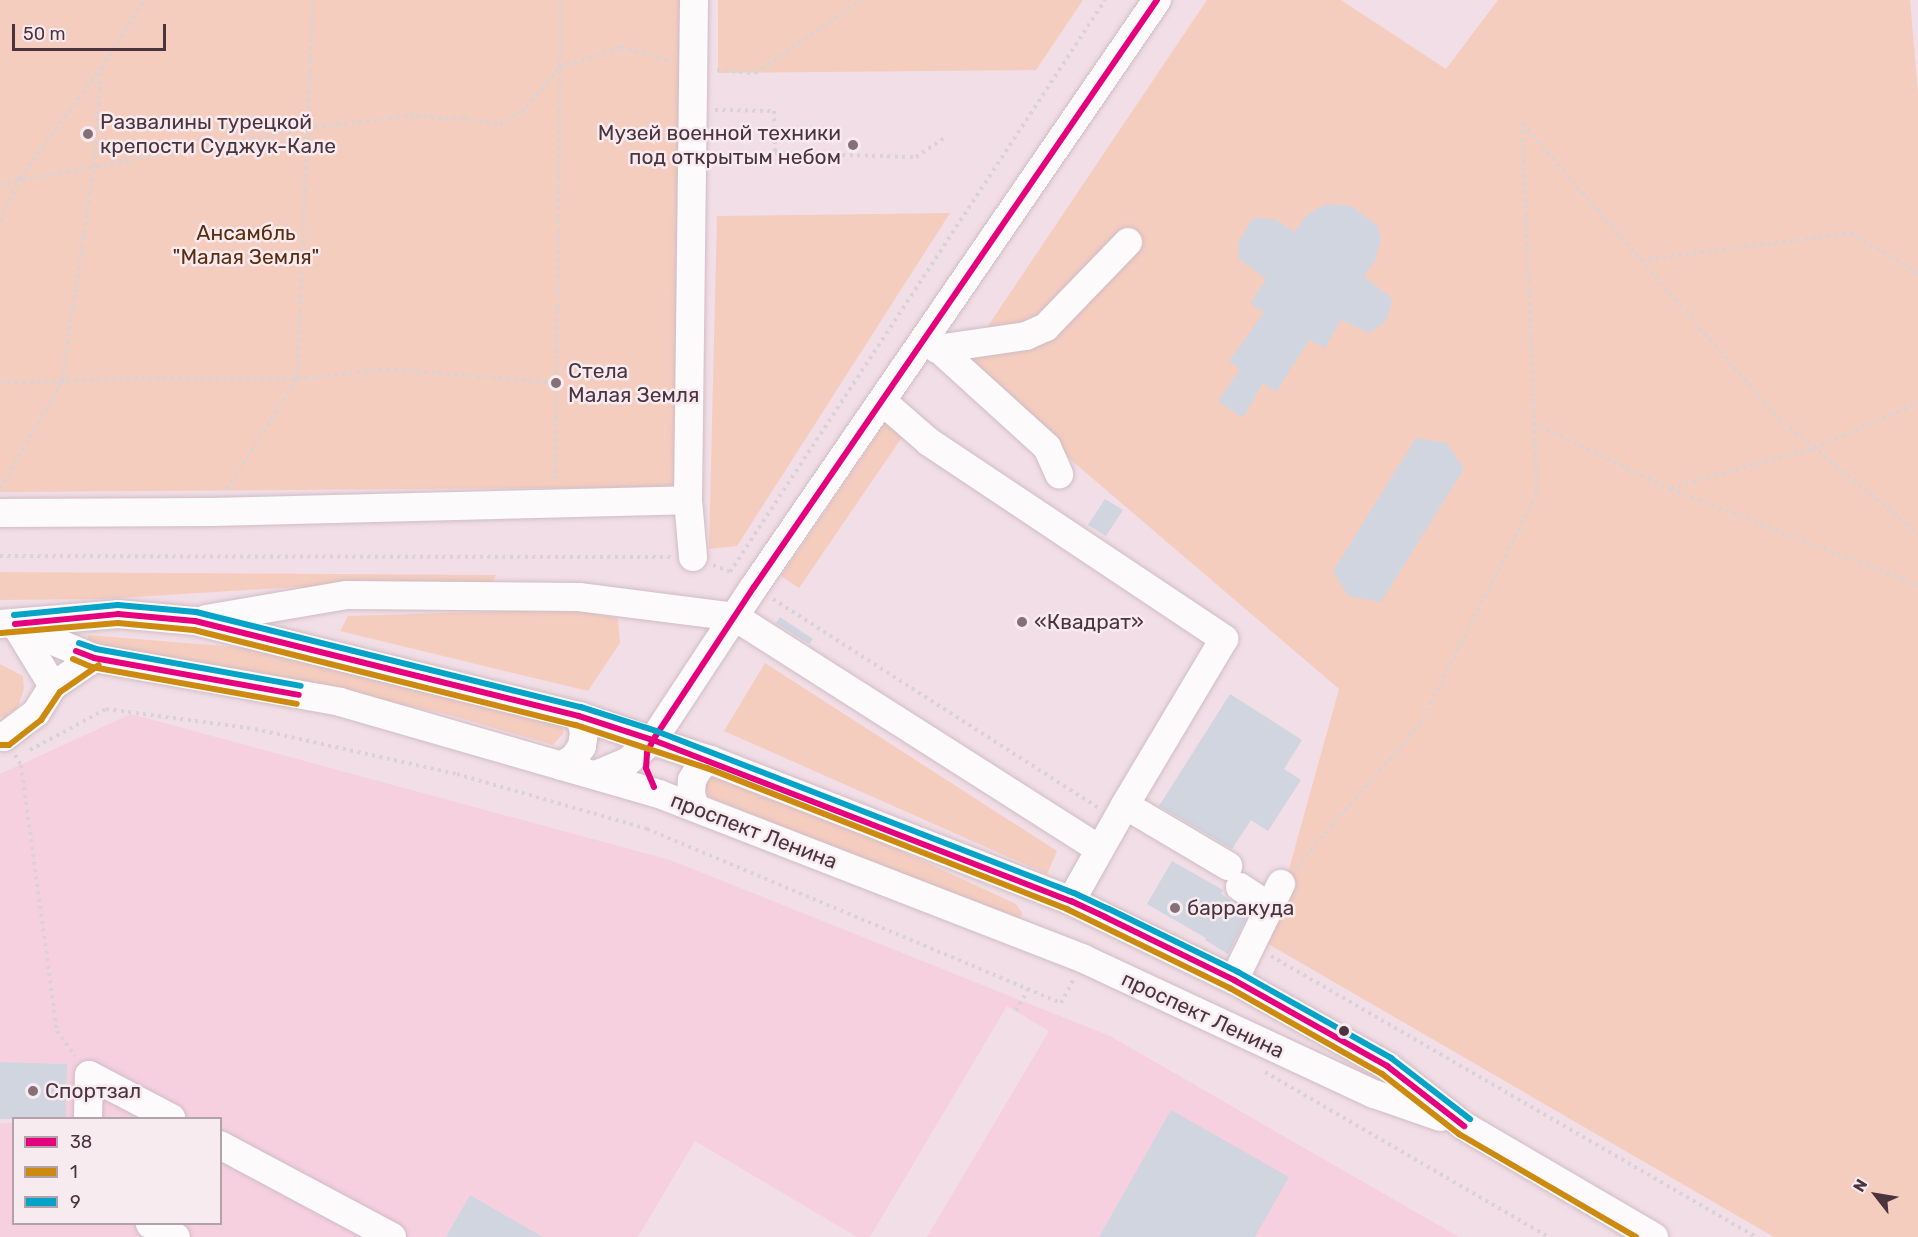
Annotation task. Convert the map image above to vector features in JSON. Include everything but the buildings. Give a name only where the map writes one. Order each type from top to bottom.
[{"type":"street","points":[[693,557],[688,500],[694,0]]},
{"type":"street","points":[[659,794],[650,782],[646,768],[647,753],[653,740],[754,587],[883,402],[932,344],[1157,0]]},
{"type":"street","points":[[932,344],[1026,336],[1046,327],[1128,242]]},
{"type":"street","points":[[932,344],[1047,447],[1059,474]]},
{"type":"street","points":[[883,402],[928,442],[1224,639],[1098,848],[1071,901]]},
{"type":"street","points":[[0,513],[212,512],[688,500]]},
{"type":"street","name":"проспект Ленина","points":[[195,621],[347,595],[579,597],[735,617]]},
{"type":"street","name":"проспект Ленина","points":[[7,624],[118,614],[195,621],[579,716],[710,760],[1071,901],[1234,980],[1387,1066],[1464,1126],[1654,1237]]},
{"type":"street","points":[[735,617],[1098,848]]},
{"type":"street","points":[[7,624],[53,686]]},
{"type":"street","name":"проспект Ленина","points":[[7,624],[94,658],[340,702],[659,794],[1084,959],[1374,1094],[1464,1126]]},
{"type":"street","points":[[7,748],[36,713],[53,686],[94,658]]},
{"type":"street","points":[[561,766],[574,758],[582,746],[584,731],[579,716]]},
{"type":"street","points":[[596,775],[627,762],[653,740]]},
{"type":"street","points":[[695,807],[691,794],[692,780],[699,768],[710,760]]},
{"type":"street","points":[[1120,812],[1234,877],[1275,895],[1234,980]]},
{"type":"street","points":[[88,1117],[89,1075],[167,1117]]},
{"type":"street","points":[[222,1146],[392,1237]]},
{"type":"street","points":[[152,1225],[176,1237]]},
{"type":"path","points":[[0,221],[20,178],[101,68],[146,0]]},
{"type":"path","points":[[212,512],[297,379],[313,0]]},
{"type":"path","points":[[554,502],[561,0]]},
{"type":"path","points":[[0,184],[20,178],[307,128],[416,115],[445,119],[465,118],[500,124],[522,112],[560,68],[621,47],[693,69],[754,73],[862,0]]},
{"type":"path","points":[[730,572],[1105,0]]},
{"type":"path","points":[[0,490],[62,381],[94,166],[101,68]]},
{"type":"path","points":[[719,110],[774,111],[775,153],[916,157],[947,136]]},
{"type":"path","points":[[1275,895],[1420,724],[1537,492],[1522,123],[1778,418],[1918,533]]},
{"type":"path","points":[[1641,260],[1851,233],[1918,273]]},
{"type":"path","points":[[0,383],[141,378],[297,379],[387,369],[556,384]]},
{"type":"path","points":[[1670,489],[1814,448],[1918,403]]},
{"type":"path","points":[[1533,422],[1670,489],[1918,585]]},
{"type":"path","points":[[0,556],[693,557],[730,572],[1120,812]]},
{"type":"path","points":[[89,1075],[57,1031],[21,765],[7,748],[106,709],[255,729],[446,772],[647,829],[1061,1004],[1077,973]]},
{"type":"path","points":[[1252,944],[1756,1237]]},
{"type":"path","points":[[1016,1011],[1028,989]]},
{"type":"path","points":[[1261,1070],[1550,1237]]},
{"type":"shaded area","points":[[131,714],[670,860],[1110,1036],[1459,1237],[927,1237],[1049,1031],[1007,1006],[870,1237],[857,1237],[695,1141],[638,1237],[543,1237],[470,1195],[446,1237],[0,1237],[0,1123],[12,1123],[12,1225],[222,1225],[222,1117],[66,1117],[67,1064],[0,1062],[0,774]]},
{"type":"green space","name":"Ансамбль \"Малая Земля\"","points":[[0,0],[700,0],[701,487],[0,492]]},
{"type":"green space","points":[[718,0],[1083,0],[1036,70],[718,73]]},
{"type":"green space","points":[[1207,0],[1341,0],[1446,69],[1498,0],[1910,0],[1918,94],[1918,1237],[1774,1237],[1258,938],[1279,905],[1339,689],[961,366]]},
{"type":"green space","points":[[950,213],[737,546],[709,549],[717,216]]},
{"type":"green space","points":[[889,417],[907,430],[799,588],[781,576]]},
{"type":"green space","points":[[0,572],[496,575],[491,586],[433,584],[297,587],[102,599],[0,600]]},
{"type":"green space","points":[[572,609],[618,618],[620,643],[588,691],[340,631],[348,616]]},
{"type":"green space","points":[[88,635],[260,649],[563,721],[563,734],[553,745],[446,714],[245,671],[87,647]]},
{"type":"green space","points":[[765,663],[1057,851],[1047,874],[724,731]]},
{"type":"green space","points":[[0,664],[23,676],[24,689],[18,707],[4,718],[0,717]]},
{"type":"green space","points":[[707,769],[839,822],[1016,904],[1022,913],[1017,926],[1006,929],[829,845],[704,795]]},
{"type":"transit line","name":"38","points":[[654,787],[646,768],[647,753],[653,740],[754,587],[1157,0]]},
{"type":"transit line","name":"9","points":[[14,615],[118,605],[196,612],[581,707],[656,731],[1074,893],[1109,909],[1238,972],[1391,1058],[1470,1119]]},
{"type":"transit line","name":"38","points":[[15,624],[118,614],[195,621],[579,716],[653,740],[1071,901],[1105,917],[1234,980],[1387,1066],[1464,1126]]},
{"type":"transit line","name":"1","points":[[1,633],[118,623],[194,630],[576,725],[707,768],[1067,909],[1230,988],[1382,1074],[1459,1134],[1636,1237]]},
{"type":"transit line","name":"9","points":[[79,643],[96,649],[301,686]]},
{"type":"transit line","name":"38","points":[[76,651],[94,658],[299,695]]},
{"type":"transit line","name":"1","points":[[73,659],[92,667],[297,704]]},
{"type":"transit line","name":"1","points":[[0,745],[9,745],[41,720],[60,692],[99,665]]},
{"type":"place","name":"Развалины турецкой крепости Суджук-Кале","points":[[88,134]]},
{"type":"place","name":"Музей военной техники под открытым небом","points":[[853,145]]},
{"type":"place","name":"Стела Малая Земля","points":[[556,383]]},
{"type":"place","name":"«Квадрат»","points":[[1022,622]]},
{"type":"place","name":"барракуда","points":[[1175,908]]},
{"type":"place","name":"Спортзал","points":[[33,1091]]}]
